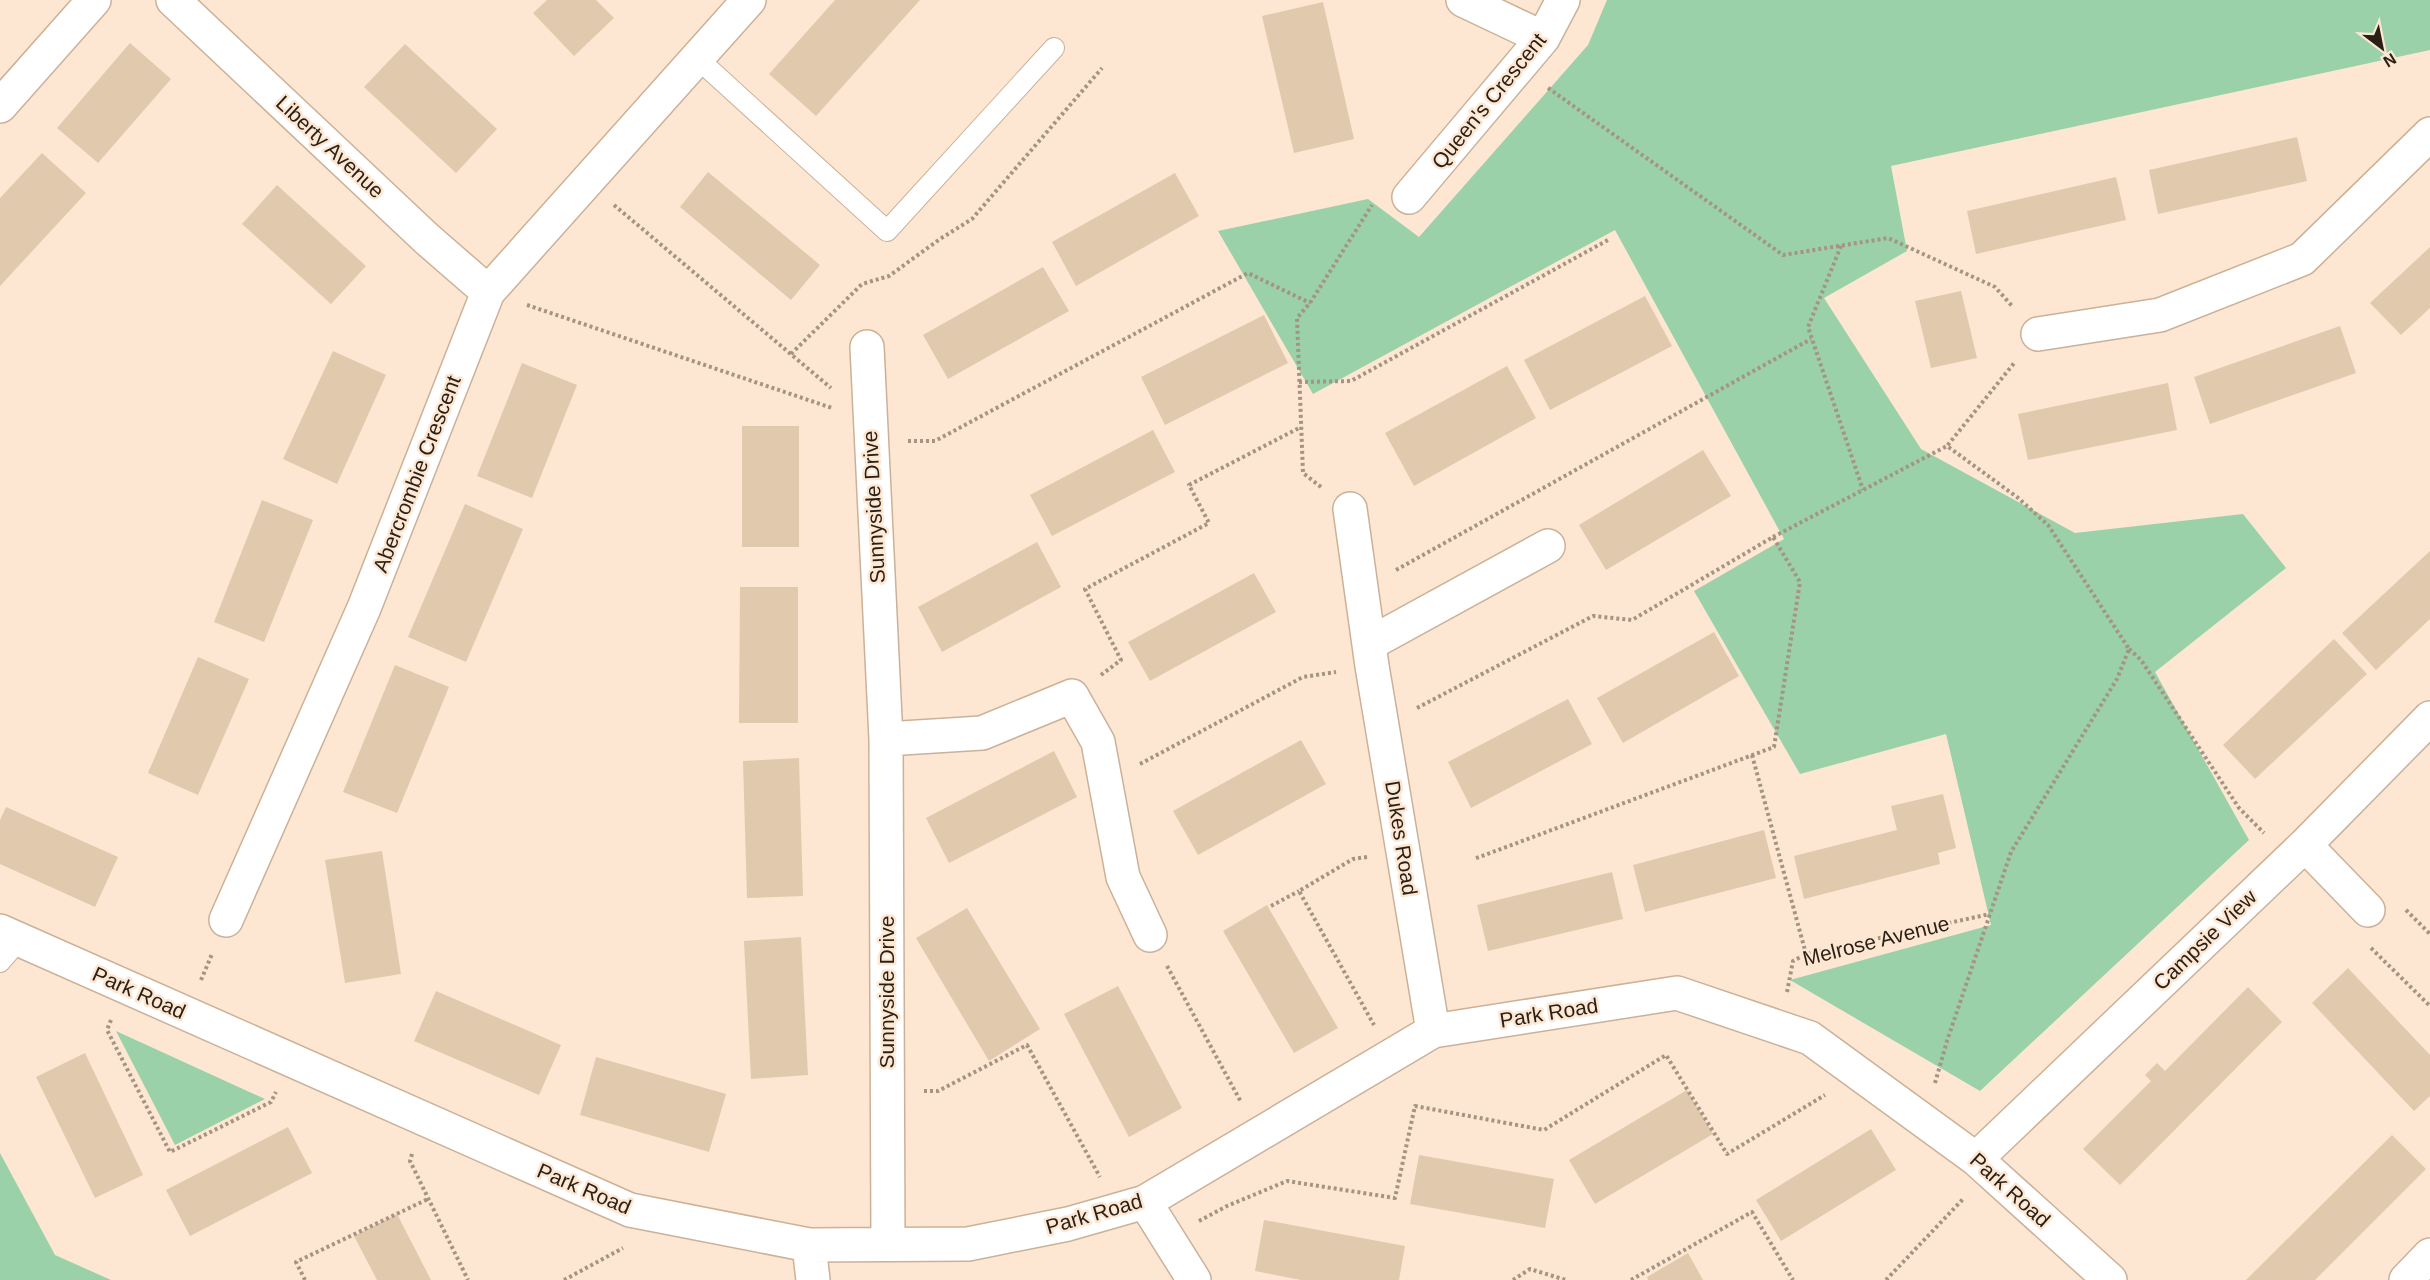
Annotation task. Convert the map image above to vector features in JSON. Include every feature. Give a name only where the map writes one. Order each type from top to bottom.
[{"type":"street","points":[[0,106],[94,0]]},
{"type":"street","name":"Liberty Avenue","points":[[173,0],[427,239],[488,292]]},
{"type":"street","name":"Abercrombie Crescent","points":[[226,920],[364,608],[488,292],[749,0]]},
{"type":"street","points":[[1463,0],[1543,38]]},
{"type":"street","name":"Queen's Crescent","points":[[1409,197],[1543,38],[1563,0]]},
{"type":"street","points":[[2038,334],[2160,315],[2302,259],[2430,134]]},
{"type":"street","name":"Sunnyside Drive","points":[[867,347],[886,740],[888,1244]]},
{"type":"street","name":"Dukes Road","points":[[1350,509],[1382,726],[1433,1031]]},
{"type":"street","points":[[1371,655],[1548,546]]},
{"type":"street","points":[[886,740],[982,733],[1072,696],[1098,742],[1123,877],[1150,935]]},
{"type":"street","name":"Campsie View","points":[[1983,1165],[2430,718]]},
{"type":"street","points":[[2305,845],[2368,910]]},
{"type":"street","name":"Park Road","points":[[6,944],[123,985],[630,1210],[809,1245],[968,1244],[1068,1224],[1131,1206],[1433,1031],[1677,993],[1810,1038],[1983,1165],[2110,1280]]},
{"type":"street","points":[[1131,1206],[1168,1238],[1194,1280]]},
{"type":"street","points":[[809,1245],[813,1280]]},
{"type":"street","points":[[2406,1280],[2430,1255]]},
{"type":"lane","points":[[697,58],[887,231],[1054,48]]},
{"type":"path","points":[[1382,726],[1593,616],[1632,620],[1773,537],[1947,446],[2038,334],[1995,287],[1888,238],[1783,255],[1518,66]]},
{"type":"path","points":[[791,354],[862,285],[889,276],[972,219],[1102,68]]},
{"type":"path","points":[[586,181],[791,354],[871,431]]},
{"type":"path","points":[[1350,509],[1303,473],[1297,318],[1310,303],[1375,200],[1409,197]]},
{"type":"path","points":[[1299,382],[1351,381],[1608,240]]},
{"type":"path","points":[[1841,245],[1808,327],[1863,490]]},
{"type":"path","points":[[488,292],[871,431],[934,441],[1248,273],[1310,303]]},
{"type":"path","points":[[1361,590],[1811,339]]},
{"type":"path","points":[[1072,696],[1121,660],[1085,589],[1209,523],[1189,485],[1301,427]]},
{"type":"path","points":[[1947,446],[2017,497],[2048,525],[2128,649],[2141,660],[2239,808]]},
{"type":"path","points":[[1474,859],[1774,747],[1800,582],[1773,537]]},
{"type":"path","points":[[1924,1121],[1947,1041],[2011,852],[2117,680],[2128,649]]},
{"type":"path","points":[[1104,783],[1303,677],[1371,655]]},
{"type":"path","points":[[1752,755],[1806,954]]},
{"type":"path","points":[[1271,906],[1353,859],[1403,852]]},
{"type":"path","points":[[1299,891],[1391,1056]]},
{"type":"path","name":"Melrose Avenue","points":[[1779,1028],[1793,961],[1806,954],[1990,914]]},
{"type":"path","points":[[188,1014],[226,920]]},
{"type":"path","points":[[1150,935],[1258,1134]]},
{"type":"path","points":[[2366,943],[2430,1006]]},
{"type":"path","points":[[123,985],[107,1030],[170,1152],[271,1102],[292,1060]]},
{"type":"path","points":[[888,1091],[938,1091],[1027,1045],[1131,1206]]},
{"type":"path","points":[[1168,1238],[1227,1206],[1287,1181],[1395,1198],[1415,1106],[1544,1130],[1666,1055],[1727,1154],[1859,1074]]},
{"type":"path","points":[[425,1119],[410,1161],[468,1280]]},
{"type":"path","points":[[1886,1280],[1983,1165]]},
{"type":"path","points":[[305,1280],[296,1262],[428,1199]]},
{"type":"path","points":[[1631,1280],[1752,1212],[1793,1280]]},
{"type":"path","points":[[564,1280],[622,1249],[660,1216]]},
{"type":"path","points":[[1513,1280],[1530,1269],[1566,1280]]},
{"type":"green space","points":[[1607,0],[2430,0],[2430,50],[1891,166],[1907,251],[1824,298],[1921,449],[2075,533],[2243,514],[2286,568],[2155,672],[2249,840],[1980,1091],[1790,980],[1991,925],[1946,734],[1800,774],[1694,591],[1784,539],[1615,230],[1313,394],[1218,231],[1368,199],[1419,237],[1588,45]]},
{"type":"green space","points":[[116,1031],[265,1099],[175,1145]]},
{"type":"green space","points":[[0,1153],[55,1255],[111,1280],[0,1280]]},
{"type":"building","points":[[547,0],[596,0],[614,18],[574,56],[533,13]]},
{"type":"building","points":[[835,0],[920,0],[816,116],[769,74]]},
{"type":"building","points":[[1323,2],[1354,139],[1294,153],[1262,16]]},
{"type":"building","points":[[130,43],[171,79],[98,163],[57,128]]},
{"type":"building","points":[[405,44],[497,129],[456,173],[364,87]]},
{"type":"building","points":[[2297,137],[2307,181],[2158,214],[2149,170]]},
{"type":"building","points":[[42,153],[86,193],[0,286],[0,198]]},
{"type":"building","points":[[708,172],[820,265],[791,300],[680,207]]},
{"type":"building","points":[[1175,173],[1199,216],[1076,286],[1052,242]]},
{"type":"building","points":[[2116,177],[2126,220],[1976,254],[1967,211]]},
{"type":"building","points":[[277,185],[366,266],[331,304],[242,224]]},
{"type":"building","points":[[2430,247],[2430,308],[2401,335],[2370,303]]},
{"type":"building","points":[[1043,267],[1069,311],[948,379],[923,335]]},
{"type":"building","points":[[1961,291],[1977,358],[1931,368],[1915,301]]},
{"type":"building","points":[[1645,296],[1672,346],[1550,410],[1524,360]]},
{"type":"building","points":[[1264,315],[1288,363],[1165,425],[1141,377]]},
{"type":"building","points":[[2340,326],[2356,373],[2210,424],[2194,377]]},
{"type":"building","points":[[333,351],[386,375],[337,484],[283,459]]},
{"type":"building","points":[[522,363],[577,385],[532,498],[477,476]]},
{"type":"building","points":[[1507,366],[1536,418],[1414,486],[1385,433]]},
{"type":"building","points":[[2168,383],[2177,430],[2028,460],[2018,414]]},
{"type":"building","points":[[742,426],[799,426],[799,547],[742,547]]},
{"type":"building","points":[[1153,430],[1175,472],[1052,536],[1030,495]]},
{"type":"building","points":[[1703,450],[1731,496],[1606,570],[1579,525]]},
{"type":"building","points":[[262,500],[313,520],[264,642],[214,622]]},
{"type":"building","points":[[465,504],[523,529],[466,662],[408,637]]},
{"type":"building","points":[[1037,542],[1061,587],[942,652],[918,607]]},
{"type":"building","points":[[2430,551],[2430,619],[2376,670],[2342,633]]},
{"type":"building","points":[[1254,573],[1276,612],[1150,681],[1128,642]]},
{"type":"building","points":[[740,587],[798,587],[798,723],[739,723]]},
{"type":"building","points":[[1714,632],[1739,676],[1623,743],[1597,698]]},
{"type":"building","points":[[2334,639],[2367,674],[2255,779],[2223,745]]},
{"type":"building","points":[[198,657],[249,679],[198,795],[148,773]]},
{"type":"building","points":[[395,665],[449,687],[397,813],[343,792]]},
{"type":"building","points":[[1568,699],[1592,744],[1471,808],[1448,762]]},
{"type":"building","points":[[1301,740],[1326,784],[1198,855],[1173,811]]},
{"type":"building","points":[[1054,751],[1077,797],[949,863],[926,818]]},
{"type":"building","points":[[799,758],[803,896],[747,898],[743,761]]},
{"type":"building","points":[[1943,794],[1956,848],[1938,853],[1940,864],[1804,899],[1794,856],[1897,830],[1891,806]]},
{"type":"building","points":[[6,807],[118,857],[95,907],[0,864],[0,820]]},
{"type":"building","points":[[1764,830],[1776,878],[1645,912],[1633,865]]},
{"type":"building","points":[[382,851],[401,974],[345,983],[325,860]]},
{"type":"building","points":[[1612,872],[1623,919],[1488,951],[1477,905]]},
{"type":"building","points":[[1267,905],[1338,1028],[1294,1053],[1223,931]]},
{"type":"building","points":[[967,908],[1040,1029],[989,1061],[916,938]]},
{"type":"building","points":[[801,937],[808,1075],[751,1079],[744,941]]},
{"type":"building","points":[[2348,968],[2430,1055],[2430,1096],[2414,1111],[2312,1003]]},
{"type":"building","points":[[1118,986],[1182,1108],[1129,1137],[1064,1014]]},
{"type":"building","points":[[2248,987],[2282,1022],[2120,1185],[2083,1149],[2151,1081],[2145,1075],[2157,1063],[2165,1071]]},
{"type":"building","points":[[436,991],[561,1045],[539,1095],[414,1041]]},
{"type":"building","points":[[85,1053],[143,1175],[95,1198],[36,1077]]},
{"type":"building","points":[[596,1057],[726,1094],[709,1152],[580,1115]]},
{"type":"building","points":[[1687,1090],[1713,1134],[1595,1204],[1569,1160]]},
{"type":"building","points":[[288,1127],[312,1173],[190,1236],[166,1190]]},
{"type":"building","points":[[1871,1129],[1896,1170],[1781,1241],[1756,1200]]},
{"type":"building","points":[[2392,1135],[2426,1169],[2315,1280],[2246,1280]]},
{"type":"building","points":[[1419,1155],[1554,1179],[1545,1228],[1410,1204]]},
{"type":"building","points":[[397,1214],[431,1280],[377,1280],[354,1236]]},
{"type":"building","points":[[1264,1220],[1405,1246],[1399,1280],[1301,1280],[1255,1271]]},
{"type":"building","points":[[1688,1253],[1703,1280],[1648,1280],[1647,1277]]}]
